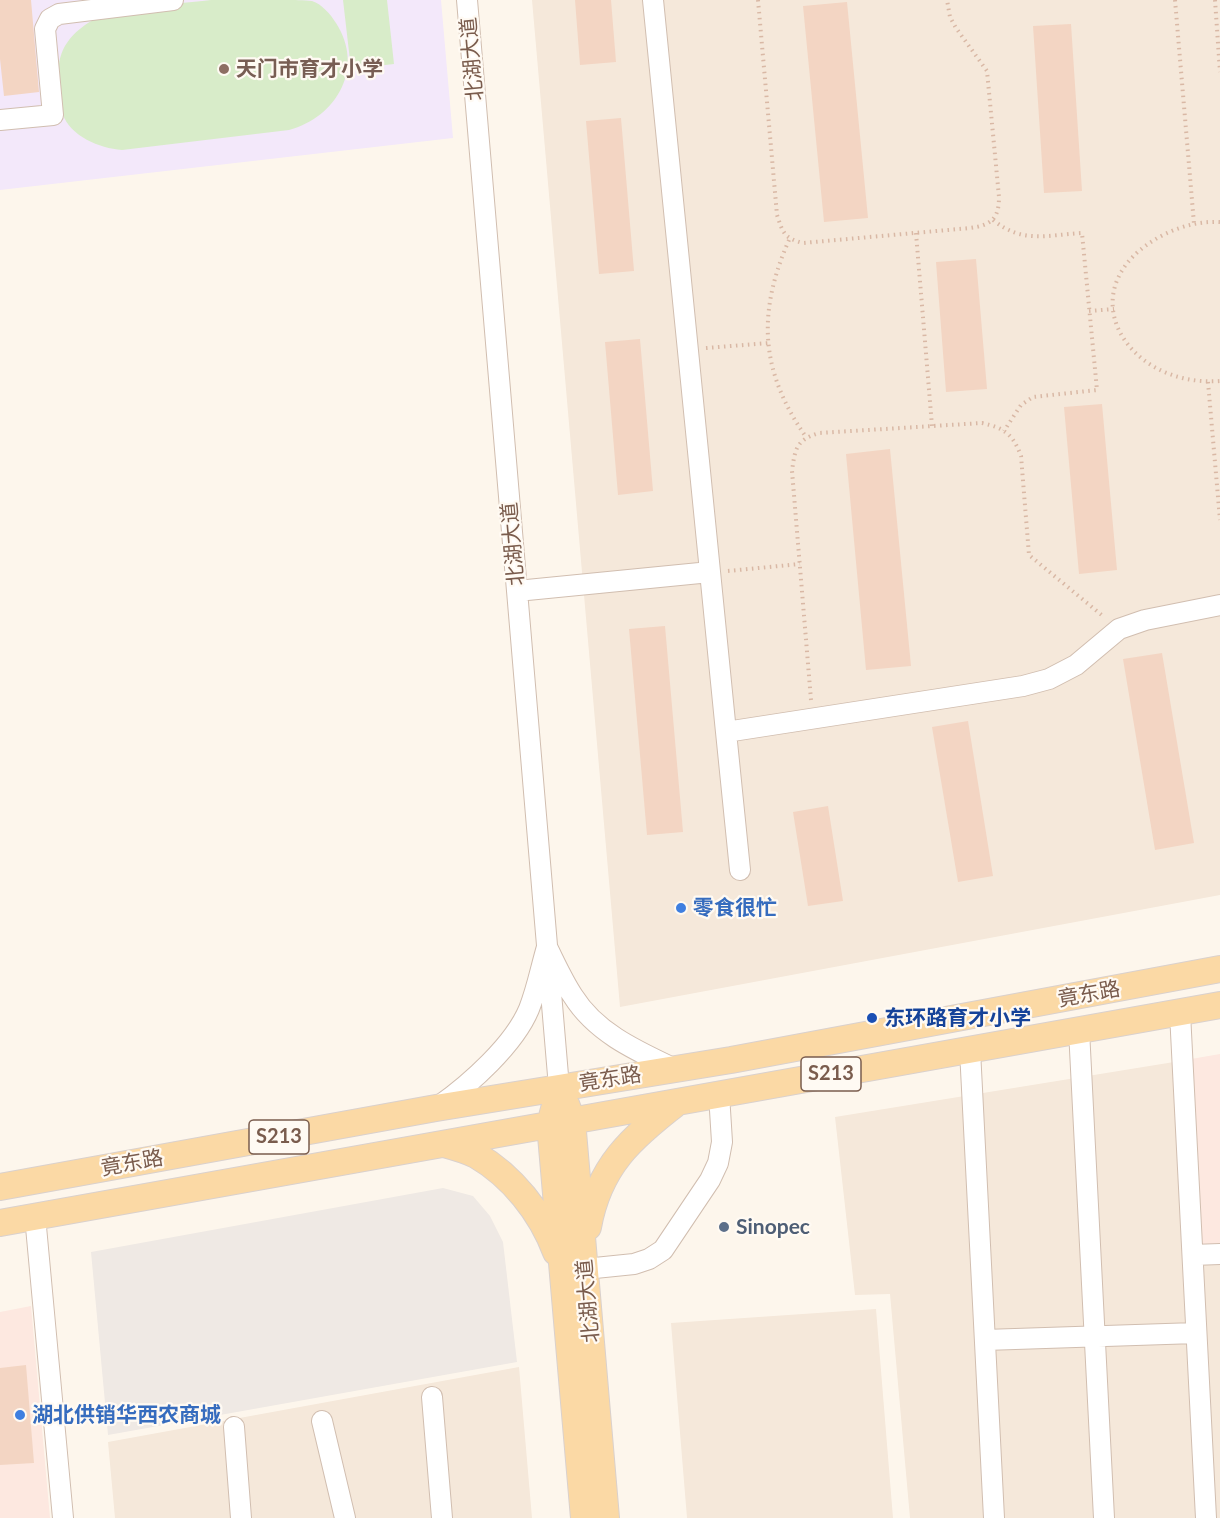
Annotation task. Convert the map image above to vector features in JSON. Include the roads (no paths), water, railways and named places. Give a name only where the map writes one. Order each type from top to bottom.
[{"type":"main road","name":"竟东路","points":[[0,1187],[436,1108],[675,1069],[1220,969]]},
{"type":"main road","name":"竟东路","points":[[0,1223],[1220,1005]]},
{"type":"main road","name":"北湖大道","points":[[559,1087],[574,1270],[606,1518]]},
{"type":"main road","points":[[574,1270],[587,1232],[592,1202],[604,1175],[627,1147],[656,1119],[679,1102]]},
{"type":"main road","points":[[441,1143],[473,1153],[494,1166],[528,1200],[574,1270]]},
{"type":"main road","name":"北湖大道","points":[[574,1270],[584,1518]]},
{"type":"street","points":[[0,120],[53,115],[45,29],[50,19],[59,14],[173,0]]},
{"type":"street","name":"北湖大道","points":[[467,0],[559,1087]]},
{"type":"street","points":[[657,0],[688,350],[740,870]]},
{"type":"street","points":[[517,591],[710,572]]},
{"type":"street","points":[[726,732],[1023,686],[1049,679],[1076,665],[1119,629],[1145,620],[1220,605]]},
{"type":"street","points":[[547,947],[573,998],[591,1019],[636,1050],[675,1069]]},
{"type":"street","points":[[436,1108],[483,1070],[515,1032],[529,1010],[547,947]]},
{"type":"street","points":[[1180,1012],[1206,1518]]},
{"type":"street","points":[[1079,1030],[1104,1518]]},
{"type":"street","points":[[970,1050],[994,1518]]},
{"type":"street","points":[[574,1270],[634,1264],[649,1259],[663,1250],[710,1180],[718,1163],[722,1142],[720,1094]]},
{"type":"street","points":[[35,1216],[63,1518]]},
{"type":"street","points":[[1193,1255],[1220,1254]]},
{"type":"street","points":[[985,1340],[1196,1333]]},
{"type":"street","points":[[432,1397],[442,1518]]},
{"type":"street","points":[[322,1421],[345,1518]]},
{"type":"street","points":[[234,1427],[241,1518]]},
{"type":"place","name":"天门市育才小学","points":[[224,69]]},
{"type":"place","name":"零食很忙","points":[[681,908]]},
{"type":"place","name":"东环路育才小学","points":[[872,1018]]},
{"type":"place","name":"Sinopec","points":[[724,1227]]},
{"type":"place","name":"湖北供销华西农商城","points":[[20,1415]]}]
